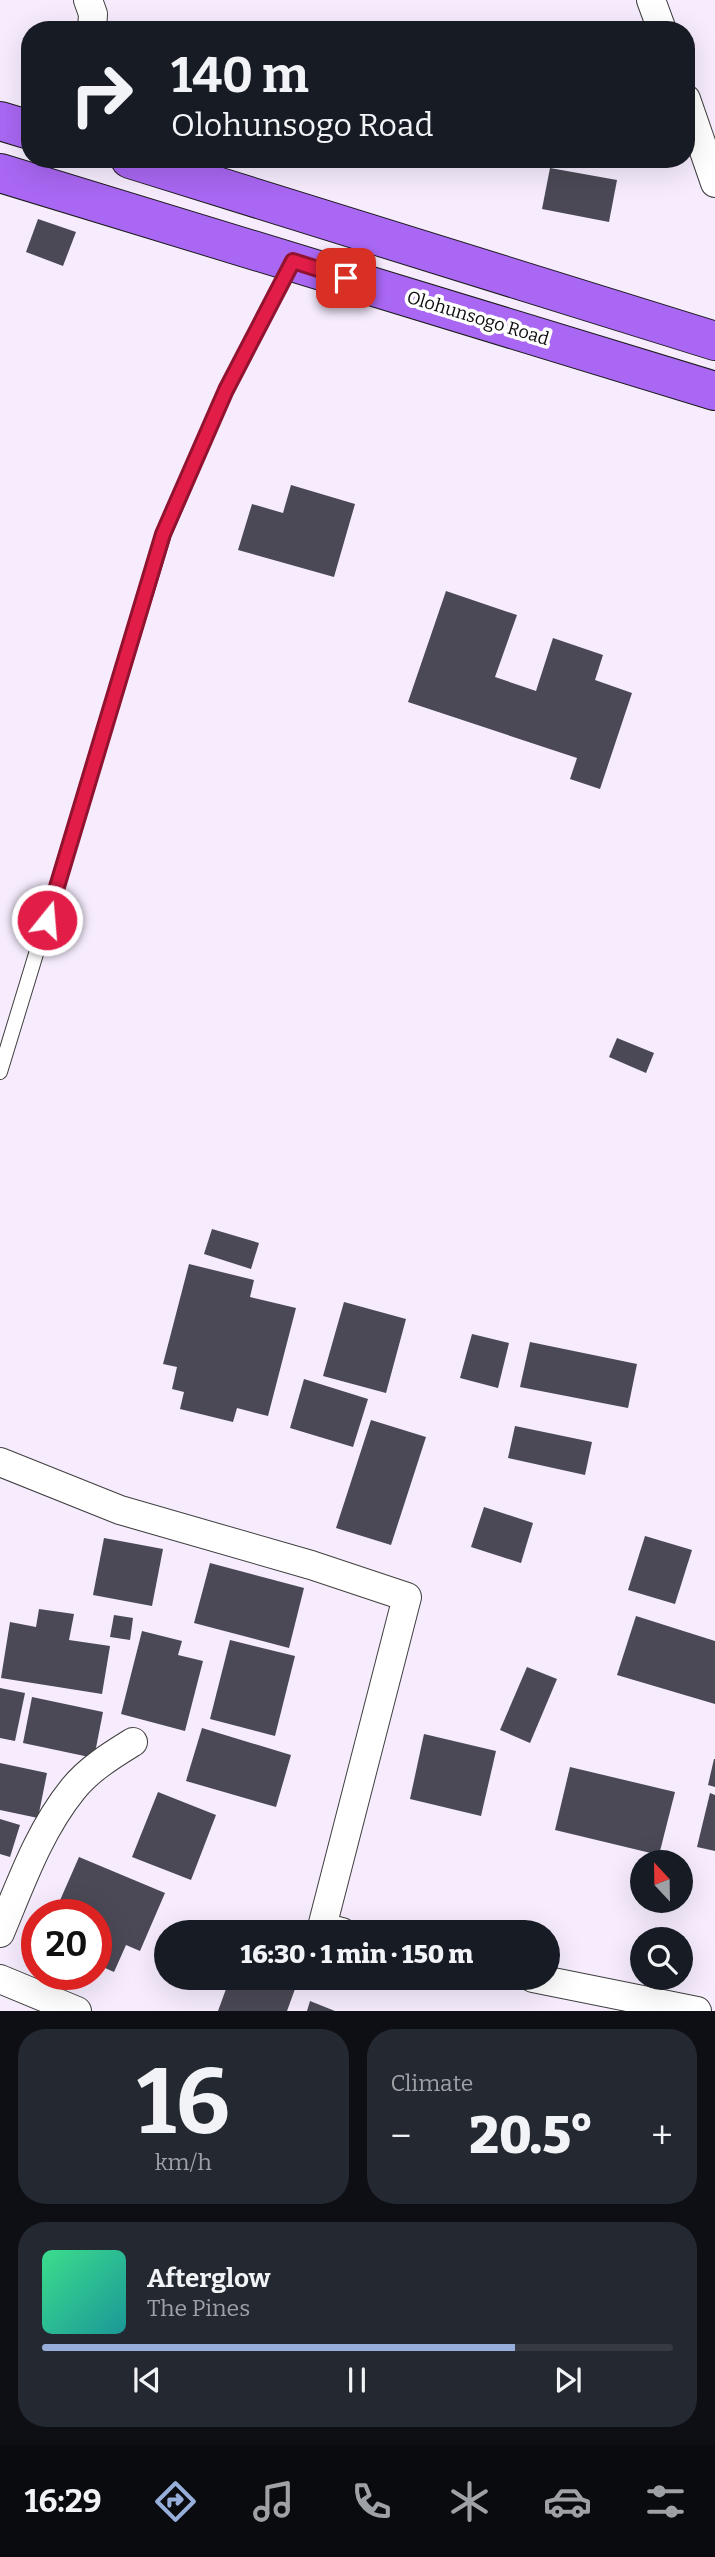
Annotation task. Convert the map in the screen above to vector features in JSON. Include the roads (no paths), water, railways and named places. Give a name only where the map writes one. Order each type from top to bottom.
[{"type":"main road","points":[[0,121],[21,127]]},
{"type":"main road","points":[[159,168],[715,341]]},
{"type":"main road","name":"Olohunsogo Road","points":[[0,173],[715,391]]},
{"type":"street","points":[[88,0],[93,13],[93,21]]},
{"type":"street","points":[[651,0],[659,21]]},
{"type":"street","points":[[695,125],[715,183]]},
{"type":"street","points":[[0,1462],[120,1510],[311,1564],[407,1597],[324,1920]]},
{"type":"street","points":[[0,1933],[44,1831],[74,1787],[104,1761],[133,1742]]},
{"type":"street","points":[[0,1979],[77,2011]]},
{"type":"street","points":[[560,1983],[697,2011]]},
{"type":"lane","points":[[0,1072],[163,534],[226,390],[293,261]]}]
